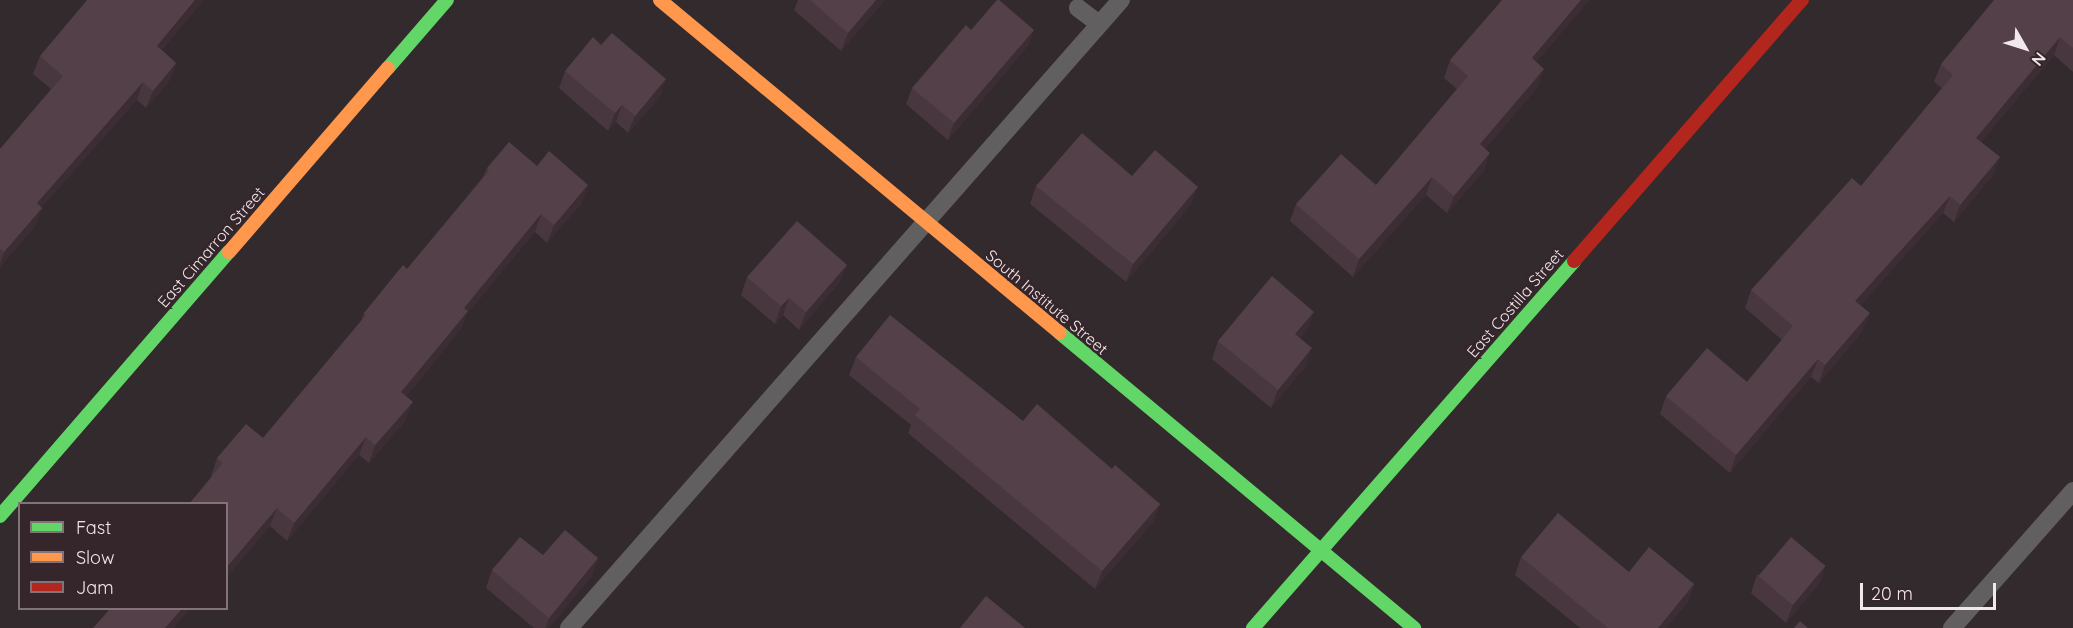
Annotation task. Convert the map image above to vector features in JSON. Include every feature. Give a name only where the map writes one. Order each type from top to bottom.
[{"type":"street","name":"East Cimarron Street","points":[[0,516],[447,0]]},
{"type":"street","name":"South Institute Street","points":[[660,0],[1414,628]]},
{"type":"street","name":"East Costilla Street","points":[[1253,628],[1802,0]]},
{"type":"lane","points":[[569,628],[925,220],[1121,0]]},
{"type":"lane","points":[[1078,8],[1100,24]]},
{"type":"lane","points":[[1952,628],[2073,491]]},
{"type":"building","points":[[87,0],[195,0],[157,46],[176,63],[153,91],[143,82],[37,203],[42,208],[4,252],[0,249],[0,149],[63,76],[40,56]]},
{"type":"building","points":[[810,0],[876,0],[848,33]]},
{"type":"building","points":[[997,0],[1034,30],[954,123],[912,88],[966,25],[971,30]]},
{"type":"building","points":[[1502,0],[1581,0],[1532,58],[1544,69],[1480,144],[1490,153],[1454,196],[1432,177],[1359,259],[1296,204],[1341,154],[1376,185],[1468,76],[1450,60]]},
{"type":"building","points":[[1994,0],[2073,0],[2073,48],[2060,37],[1976,138],[2000,157],[1960,205],[1950,196],[1855,301],[1870,313],[1825,365],[1818,359],[1736,455],[1666,396],[1707,348],[1747,382],[1793,326],[1751,290],[1852,178],[1861,186],[1953,75],[1941,64]]},
{"type":"building","points":[[612,33],[666,79],[635,116],[622,105],[615,113],[565,71],[593,37],[601,45]]},
{"type":"building","points":[[1082,133],[1132,176],[1155,150],[1198,187],[1133,264],[1036,186]]},
{"type":"building","points":[[509,142],[537,166],[549,151],[588,185],[554,225],[541,214],[464,308],[468,311],[401,392],[413,402],[375,445],[366,437],[294,523],[277,508],[228,566],[228,502],[191,502],[223,463],[217,458],[246,424],[263,438],[366,315],[364,313],[403,265],[407,269],[489,171],[487,168]]},
{"type":"building","points":[[797,221],[847,265],[806,312],[789,298],[781,306],[747,277]]},
{"type":"building","points":[[1272,276],[1314,312],[1295,334],[1312,348],[1278,390],[1218,341]]},
{"type":"building","points":[[890,315],[1023,421],[1037,404],[1112,469],[1115,465],[1160,504],[1102,571],[915,415],[920,409],[856,357]]},
{"type":"building","points":[[1558,513],[1629,572],[1649,547],[1694,584],[1658,628],[1608,628],[1521,557]]},
{"type":"building","points":[[565,530],[598,558],[549,618],[492,570],[520,537],[543,555]]},
{"type":"building","points":[[1791,537],[1825,566],[1793,605],[1758,576]]},
{"type":"building","points":[[986,596],[1025,628],[960,628]]},
{"type":"building","points":[[109,610],[181,610],[165,628],[93,628]]},
{"type":"building","points":[[1800,621],[1808,628],[1794,628]]},
{"type":"traffic: fast","points":[[388,68],[447,0]]},
{"type":"traffic: fast","points":[[0,516],[229,252]]},
{"type":"traffic: fast","points":[[1253,628],[1574,261]]},
{"type":"traffic: fast","points":[[1060,333],[1414,628]]},
{"type":"traffic: slow","points":[[660,0],[1060,333]]},
{"type":"traffic: slow","points":[[229,252],[388,68]]},
{"type":"traffic: jam","points":[[1574,261],[1802,0]]}]
